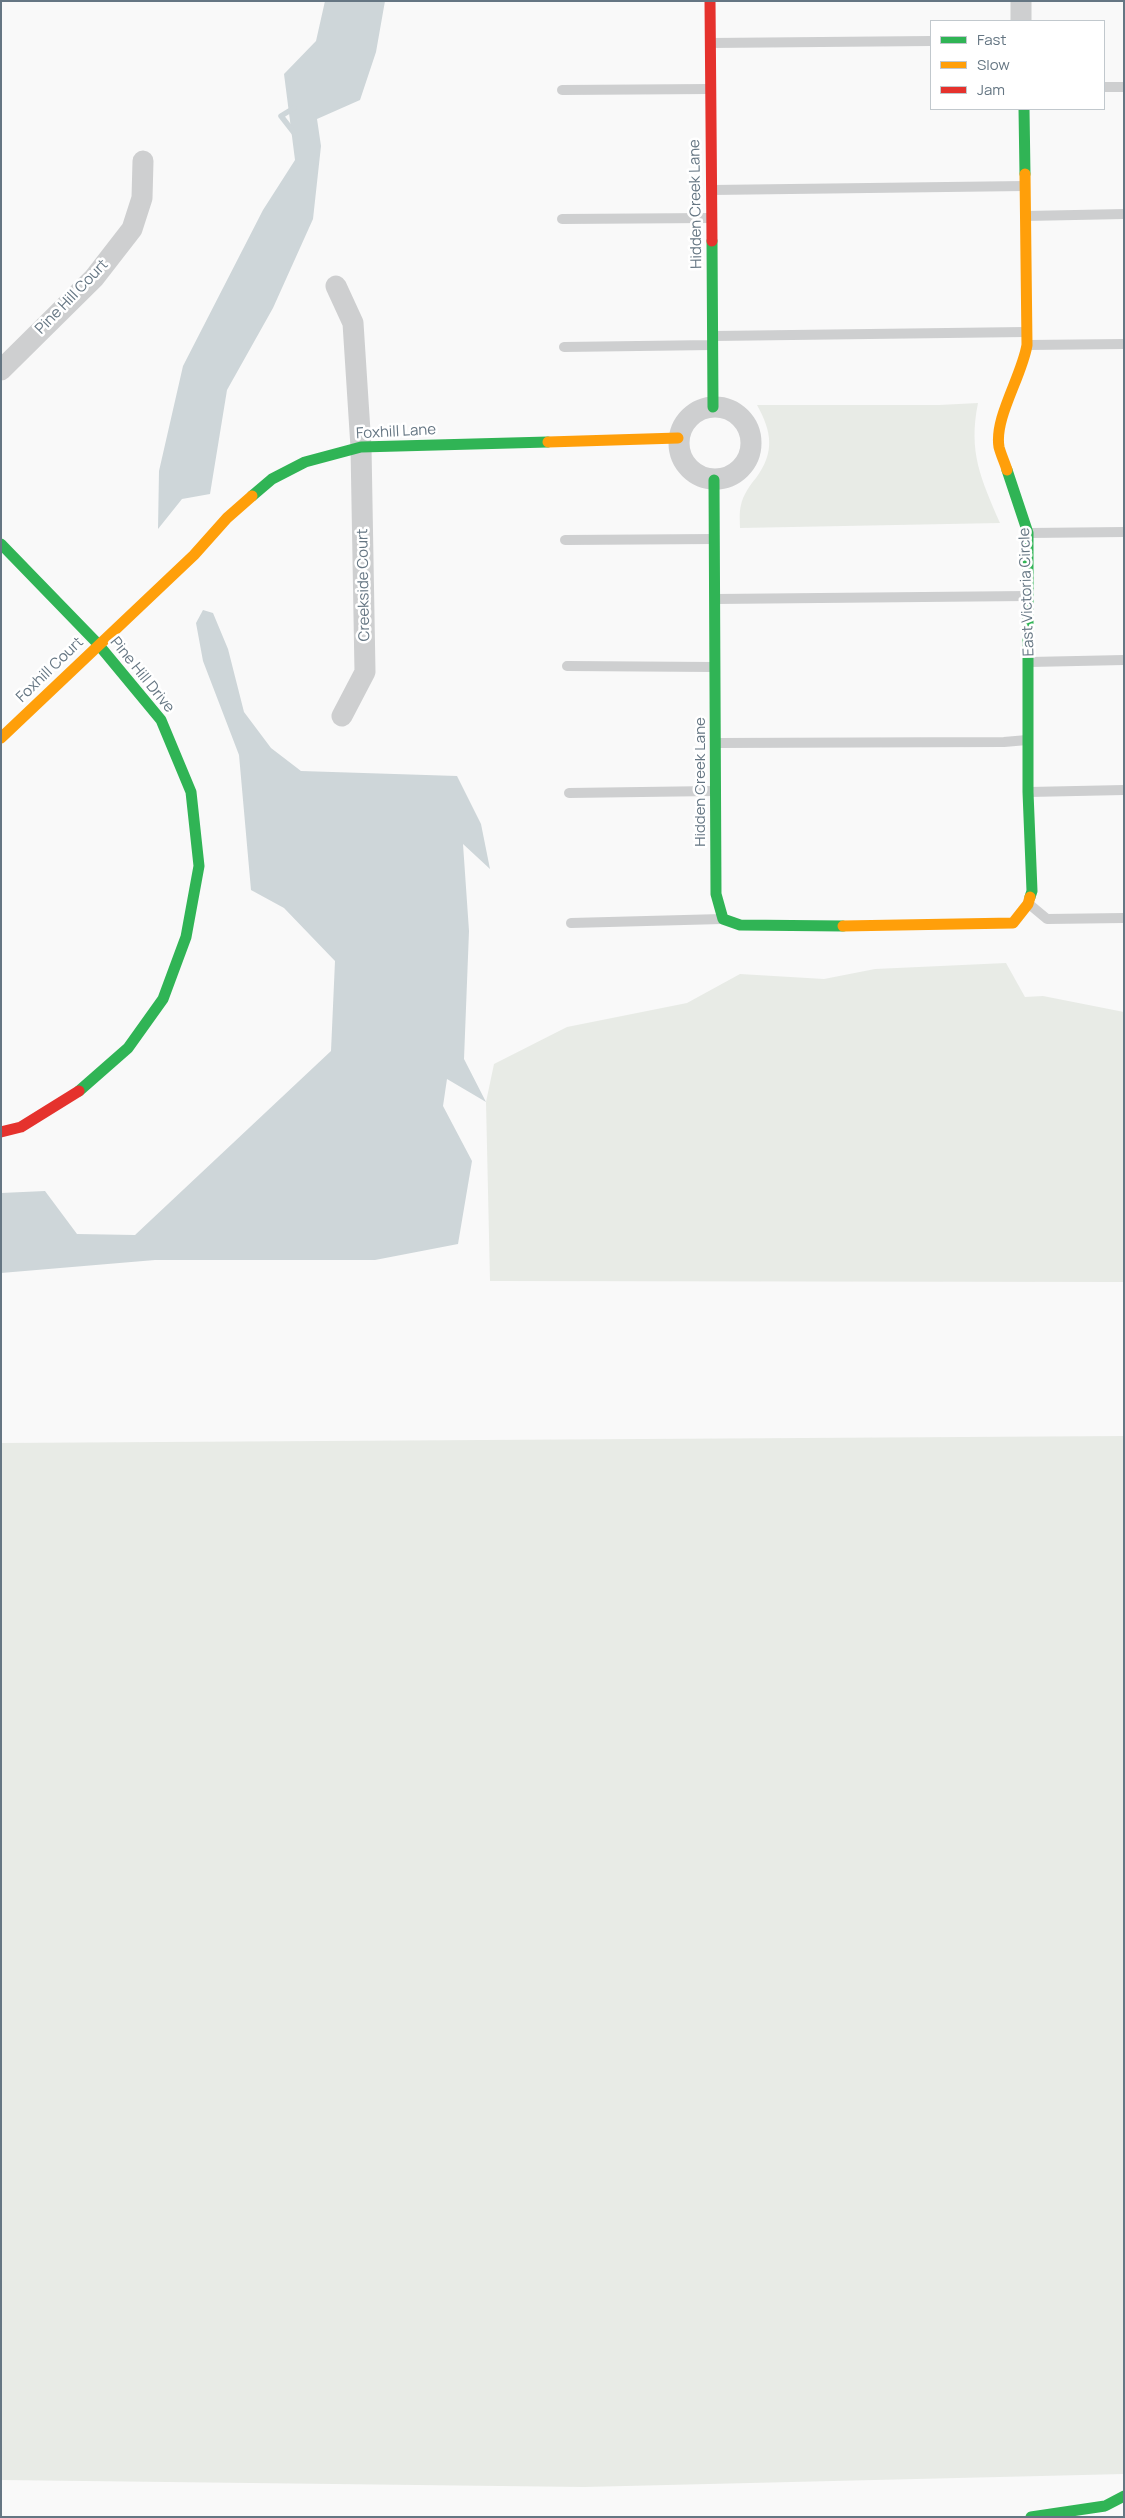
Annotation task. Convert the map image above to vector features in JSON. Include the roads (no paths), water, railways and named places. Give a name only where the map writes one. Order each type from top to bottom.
[{"type":"street","name":"Hidden Creek Lane","points":[[710,1],[713,407]]},
{"type":"street","points":[[1021,1],[1021,20]]},
{"type":"street","name":"East Victoria Circle","points":[[1024,110],[1027,345],[1024,362],[1004,409],[999,446],[1028,533],[1029,662],[1027,740],[1032,891],[1028,904]]},
{"type":"street","name":"Pine Hill Court","points":[[1,370],[94,278],[132,229],[142,198],[143,161]]},
{"type":"street","name":"Creekside Court","points":[[336,286],[353,323],[361,447],[365,672],[342,716]]},
{"type":"street","points":[[713,407],[735,413],[744,421],[749,431],[751,443],[744,464],[726,478],[714,480],[702,477],[691,471],[683,461],[679,450],[678,438],[690,416],[701,409],[713,407]]},
{"type":"street","name":"Foxhill Lane","points":[[98,644],[194,555],[227,518],[272,479],[305,462],[361,447],[678,438]]},
{"type":"street","name":"Hidden Creek Lane","points":[[714,480],[716,894],[723,919]]},
{"type":"street","name":"Pine Hill Drive","points":[[1,544],[98,644],[161,720],[191,792],[199,866],[186,937],[163,999],[128,1048],[77,1094],[21,1127],[1,1132]]},
{"type":"street","name":"Foxhill Court","points":[[1,738],[98,644]]},
{"type":"street","points":[[723,919],[740,925],[887,926],[1013,923],[1028,904]]},
{"type":"street","points":[[1031,2517],[1105,2506],[1124,2496]]},
{"type":"street","points":[[1105,2506],[1124,2511]]},
{"type":"lane","points":[[710,43],[930,41]]},
{"type":"lane","points":[[1105,87],[1124,87]]},
{"type":"lane","points":[[562,90],[710,89]]},
{"type":"lane","points":[[711,190],[1025,186]]},
{"type":"lane","points":[[1025,216],[1124,214]]},
{"type":"lane","points":[[562,219],[711,218]]},
{"type":"lane","points":[[564,347],[1027,332]]},
{"type":"lane","points":[[1027,345],[1124,344]]},
{"type":"lane","points":[[1028,533],[1124,532]]},
{"type":"lane","points":[[565,540],[715,539]]},
{"type":"lane","points":[[715,599],[1029,596]]},
{"type":"lane","points":[[1029,662],[1124,660]]},
{"type":"lane","points":[[567,666],[714,667]]},
{"type":"lane","points":[[716,743],[1004,742],[1027,740]]},
{"type":"lane","points":[[1028,792],[1124,790]]},
{"type":"lane","points":[[569,793],[717,791]]},
{"type":"lane","points":[[1028,904],[1046,919],[1124,918]]},
{"type":"lane","points":[[571,923],[723,919]]},
{"type":"waterway","points":[[294,108],[281,116],[295,134]]}]
